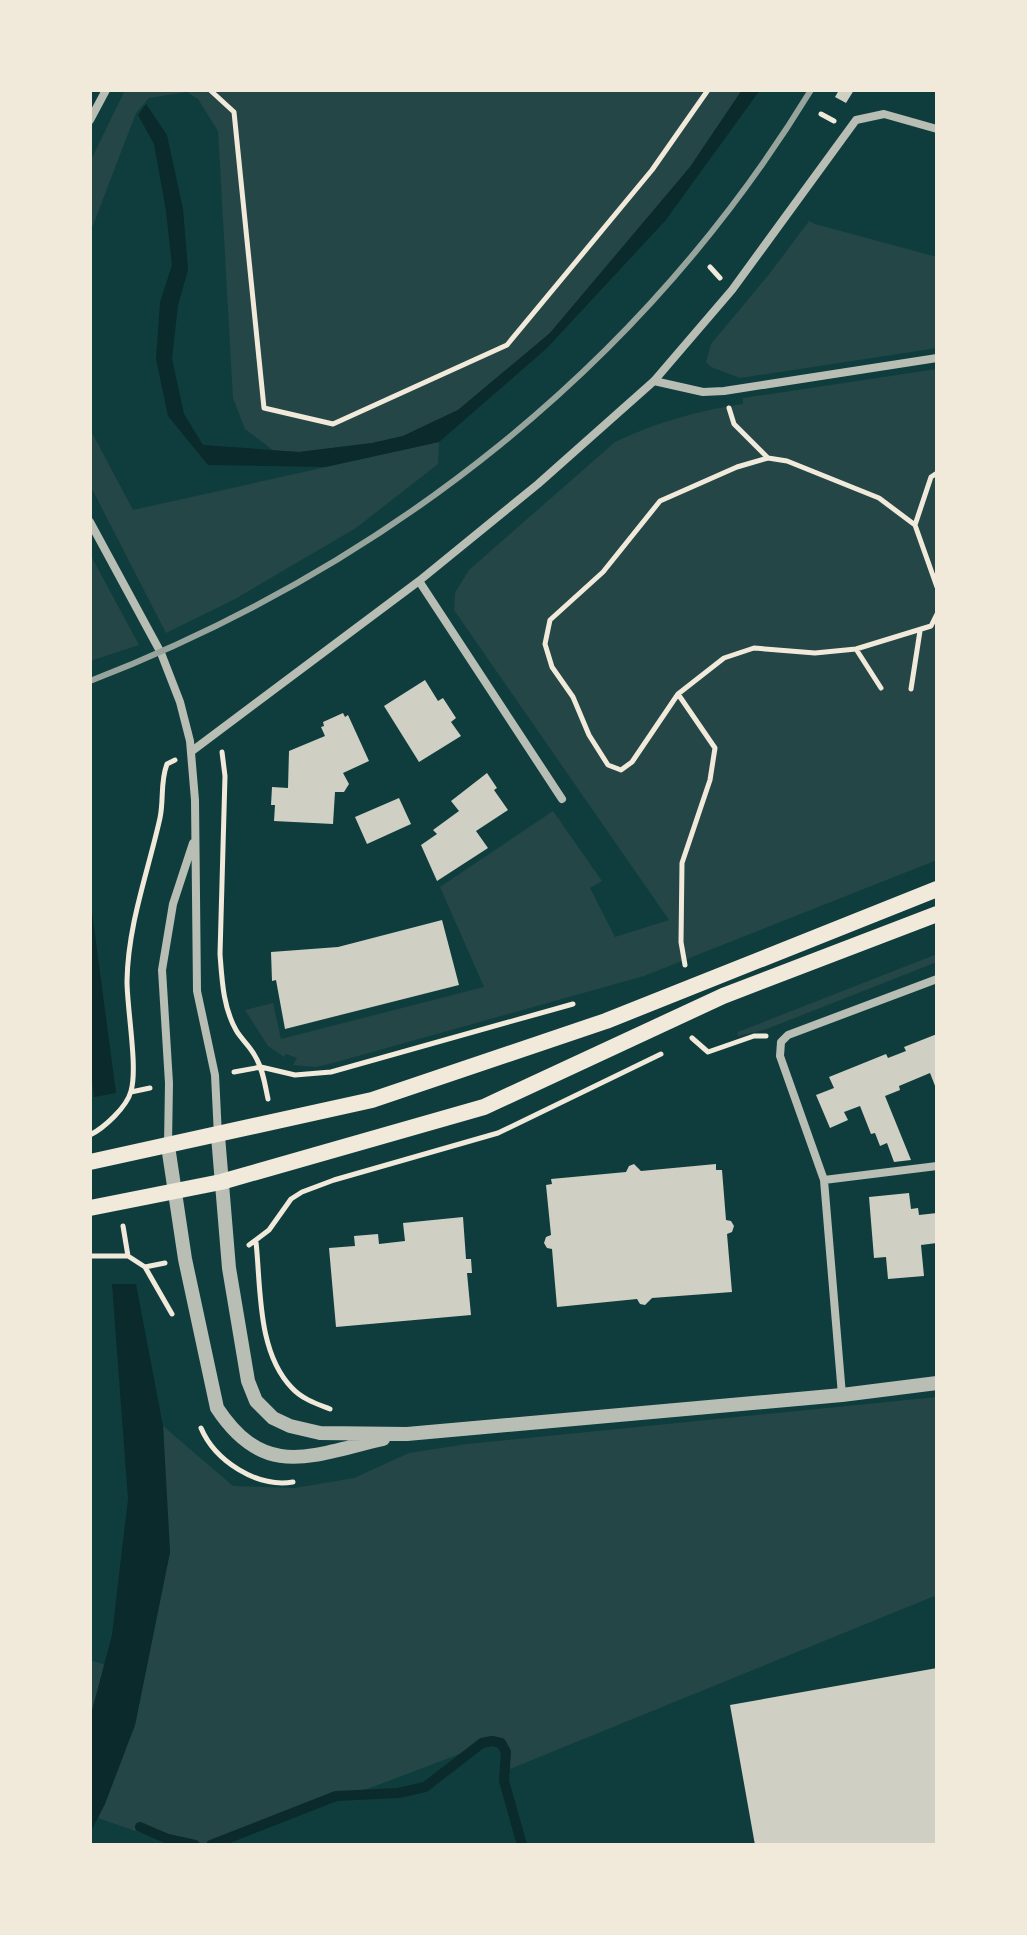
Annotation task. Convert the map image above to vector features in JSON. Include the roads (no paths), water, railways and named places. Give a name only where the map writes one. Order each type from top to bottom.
[{"type":"main road","points":[[90,1162],[372,1100],[606,1021],[937,889]]},
{"type":"main road","points":[[90,1208],[221,1182],[484,1107],[723,996],[937,914]]},
{"type":"street","points":[[90,120],[106,90]]},
{"type":"street","points":[[192,751],[419,581],[538,484],[654,381],[732,290],[856,120],[884,114],[937,129]]},
{"type":"street","points":[[654,381],[703,392],[724,391],[937,358]]},
{"type":"street","points":[[90,522],[161,653],[180,702],[192,751],[197,991],[215,1075],[229,1268],[248,1381],[256,1401],[273,1418],[306,1431],[407,1434],[842,1395],[937,1383]]},
{"type":"street","points":[[419,581],[562,799]]},
{"type":"street","points":[[196,834],[173,904],[162,970],[169,1083],[168,1146],[185,1259],[217,1408],[246,1444],[266,1454],[295,1458],[407,1434]]},
{"type":"street","points":[[842,1395],[824,1180],[784,1070],[780,1056],[781,1042],[788,1035],[937,979]]},
{"type":"street","points":[[824,1180],[937,1166]]},
{"type":"waterway","points":[[211,1845],[336,1796],[398,1793],[425,1787],[482,1743],[492,1741],[501,1743],[506,1752],[504,1781],[522,1845]]},
{"type":"waterway","points":[[140,1827],[168,1839],[195,1845]]},
{"type":"railway","points":[[90,681],[200,634],[305,578],[405,516],[500,445],[588,367],[670,282],[744,190],[811,90]]}]
